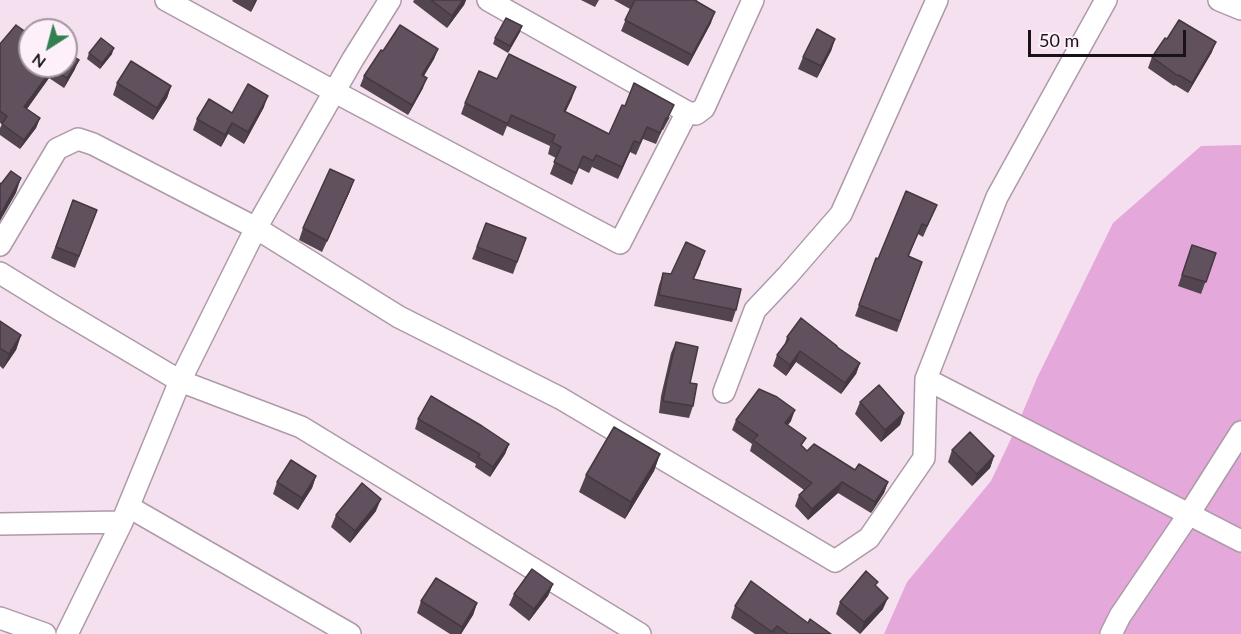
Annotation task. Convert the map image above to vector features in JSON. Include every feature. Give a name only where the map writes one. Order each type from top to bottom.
[{"type":"street","points":[[166,0],[620,243],[687,112]]},
{"type":"street","points":[[67,634],[125,515],[180,381],[256,228],[390,0]]},
{"type":"street","points":[[488,0],[687,112],[696,114],[704,108],[753,0]]},
{"type":"street","points":[[724,392],[755,310],[841,214],[937,0]]},
{"type":"street","points":[[0,245],[57,149],[78,139],[93,144],[256,228],[399,317],[560,398],[835,561],[869,538],[924,458],[926,380],[998,197],[1106,0]]},
{"type":"street","points":[[1219,0],[1241,9]]},
{"type":"street","points":[[0,273],[180,381],[301,428],[640,634]]},
{"type":"street","points":[[926,380],[1241,541]]},
{"type":"street","points":[[1111,634],[1120,616],[1241,432]]},
{"type":"street","points":[[0,524],[125,515],[350,634]]},
{"type":"street","points":[[0,618],[45,634]]},
{"type":"shaded area","points":[[1241,145],[1241,634],[884,634],[907,582],[991,481],[1037,378],[1113,223],[1201,146]]},
{"type":"building","points":[[431,0],[463,0],[452,16]]},
{"type":"building","points":[[635,0],[696,0],[715,12],[692,55],[625,20]]},
{"type":"building","points":[[506,18],[522,26],[510,46],[495,38]]},
{"type":"building","points":[[1179,20],[1216,42],[1192,83],[1152,57]]},
{"type":"building","points":[[16,25],[18,26],[18,78],[45,78],[24,107],[40,118],[24,140],[2,124],[7,116],[0,111],[0,44]]},
{"type":"building","points":[[400,25],[438,49],[422,75],[427,78],[412,105],[364,76]]},
{"type":"building","points":[[817,29],[835,39],[821,66],[803,57]]},
{"type":"building","points":[[101,38],[114,48],[102,63],[89,53]]},
{"type":"building","points":[[509,54],[576,87],[564,111],[609,134],[622,105],[625,106],[634,83],[674,105],[660,133],[647,127],[640,143],[634,141],[622,167],[596,155],[593,161],[583,156],[576,173],[554,162],[561,147],[552,142],[555,135],[511,115],[508,124],[465,103],[479,71],[497,79]]},
{"type":"building","points":[[131,61],[171,86],[157,108],[117,83]]},
{"type":"building","points":[[248,84],[268,96],[248,132],[232,123],[225,135],[197,119],[209,99],[232,113]]},
{"type":"building","points":[[330,169],[354,180],[327,241],[303,228]]},
{"type":"building","points":[[11,171],[21,178],[0,215],[0,183]]},
{"type":"building","points":[[906,191],[937,205],[927,226],[922,224],[908,256],[922,262],[900,321],[859,305],[876,258],[878,259]]},
{"type":"building","points":[[73,200],[97,210],[79,256],[56,247]]},
{"type":"building","points":[[486,223],[526,238],[517,262],[477,247]]},
{"type":"building","points":[[686,242],[705,251],[693,279],[741,289],[736,310],[659,295],[663,273],[671,274]]},
{"type":"building","points":[[1192,245],[1216,253],[1206,282],[1182,275]]},
{"type":"building","points":[[801,318],[860,363],[845,383],[800,351],[790,365],[777,355]]},
{"type":"building","points":[[0,321],[21,335],[9,354],[0,348]]},
{"type":"building","points":[[676,342],[698,347],[690,383],[697,384],[693,406],[663,401]]},
{"type":"building","points":[[879,385],[904,413],[885,430],[860,402]]},
{"type":"building","points":[[759,389],[777,397],[795,410],[785,423],[806,438],[801,445],[807,451],[814,444],[855,470],[859,464],[888,482],[875,502],[842,482],[812,509],[799,495],[812,483],[753,440],[758,435],[736,420]]},
{"type":"building","points":[[431,396],[509,444],[493,467],[478,457],[480,454],[418,419]]},
{"type":"building","points":[[614,427],[660,454],[631,502],[586,475]]},
{"type":"building","points":[[970,432],[994,456],[977,474],[952,450]]},
{"type":"building","points":[[291,460],[316,476],[302,498],[277,482]]},
{"type":"building","points":[[362,483],[381,499],[355,531],[336,515]]},
{"type":"building","points":[[532,569],[553,584],[534,609],[514,594]]},
{"type":"building","points":[[866,571],[878,582],[875,585],[888,598],[864,622],[840,602]]},
{"type":"building","points":[[436,578],[477,603],[462,627],[421,601]]},
{"type":"building","points":[[751,581],[808,623],[810,619],[831,634],[788,634],[777,626],[772,632],[735,606]]}]
